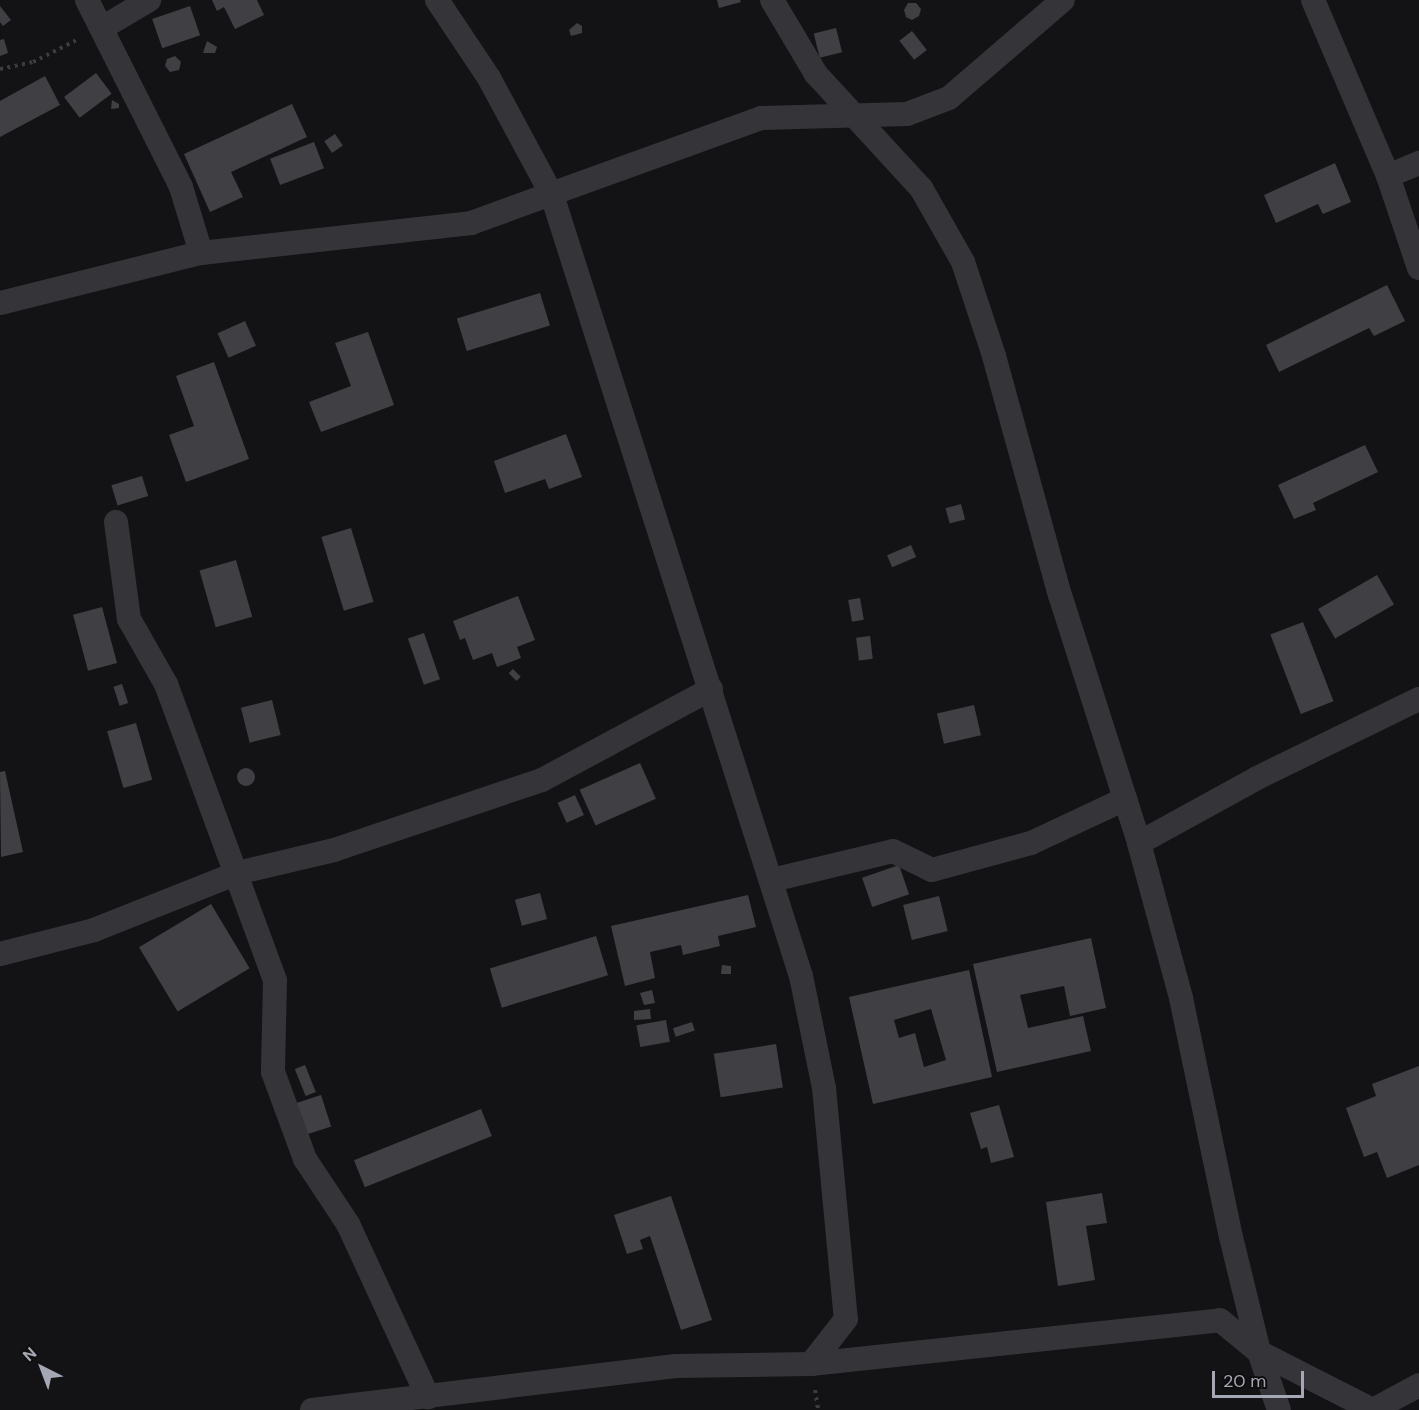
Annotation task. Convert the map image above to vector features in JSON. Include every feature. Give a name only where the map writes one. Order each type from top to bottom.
[{"type":"street","points":[[87,0],[181,187],[201,253]]},
{"type":"street","points":[[102,28],[149,0]]},
{"type":"street","points":[[437,0],[489,78],[552,195],[801,976],[824,1088],[846,1319],[811,1364]]},
{"type":"street","points":[[772,0],[816,74],[921,188],[963,262],[1139,843],[1181,998],[1231,1237],[1259,1352],[1279,1410]]},
{"type":"street","points":[[0,303],[201,253],[471,223],[761,118],[907,114],[949,98],[1063,0]]},
{"type":"street","points":[[1313,0],[1388,176],[1419,268]]},
{"type":"street","points":[[1388,176],[1419,163]]},
{"type":"street","points":[[116,522],[129,619],[166,684],[275,981],[273,1072],[305,1159],[348,1224],[428,1397]]},
{"type":"street","points":[[0,954],[94,930],[237,873],[334,850],[542,780],[711,689]]},
{"type":"street","points":[[1139,843],[1257,778],[1419,699]]},
{"type":"street","points":[[772,880],[893,851],[933,870],[1031,843],[1125,799]]},
{"type":"street","points":[[312,1410],[675,1366],[811,1364],[1221,1320],[1259,1352],[1372,1410],[1419,1385]]},
{"type":"path","points":[[0,69],[33,62],[102,28]]},
{"type":"building","points":[[212,0],[257,0],[264,15],[235,29],[224,7],[217,11]]},
{"type":"building","points":[[717,0],[740,0],[741,2],[719,8]]},
{"type":"building","points":[[908,3],[916,3],[921,9],[919,16],[912,20],[906,17],[904,10]]},
{"type":"building","points":[[0,6],[11,20],[3,26],[0,22]]},
{"type":"building","points":[[190,6],[200,35],[162,48],[152,19]]},
{"type":"building","points":[[577,23],[582,26],[582,33],[571,36],[569,30]]},
{"type":"building","points":[[836,28],[842,52],[820,58],[814,34]]},
{"type":"building","points":[[912,31],[927,50],[914,60],[899,41]]},
{"type":"building","points":[[4,39],[8,53],[0,56],[0,40]]},
{"type":"building","points":[[207,41],[217,47],[215,53],[203,53]]},
{"type":"building","points":[[175,56],[181,62],[179,70],[170,72],[165,66],[167,59]]},
{"type":"building","points":[[96,73],[112,94],[80,118],[64,97]]},
{"type":"building","points":[[45,76],[60,105],[0,137],[0,101]]},
{"type":"building","points":[[112,100],[119,104],[119,108],[111,109]]},
{"type":"building","points":[[292,104],[307,137],[231,172],[243,197],[210,212],[184,154]]},
{"type":"building","points":[[335,134],[343,146],[332,153],[324,141]]},
{"type":"building","points":[[314,142],[324,168],[280,185],[270,159]]},
{"type":"building","points":[[1335,163],[1351,202],[1323,214],[1318,204],[1276,223],[1264,195]]},
{"type":"building","points":[[1387,285],[1405,321],[1374,336],[1369,328],[1279,372],[1266,345]]},
{"type":"building","points":[[540,293],[550,326],[467,351],[457,318]]},
{"type":"building","points":[[245,321],[256,346],[229,358],[218,333]]},
{"type":"building","points":[[368,332],[394,405],[321,432],[309,402],[351,386],[335,343]]},
{"type":"building","points":[[214,362],[249,459],[186,482],[169,435],[194,426],[176,376]]},
{"type":"building","points":[[566,434],[582,477],[549,489],[545,479],[505,493],[494,461]]},
{"type":"building","points":[[1365,445],[1378,472],[1313,503],[1316,510],[1294,519],[1278,485]]},
{"type":"building","points":[[142,476],[148,496],[118,505],[111,485]]},
{"type":"building","points":[[961,504],[965,519],[950,524],[946,508]]},
{"type":"building","points":[[351,528],[374,602],[344,611],[321,537]]},
{"type":"building","points":[[911,545],[916,557],[892,567],[887,555]]},
{"type":"building","points":[[236,560],[252,617],[216,627],[199,570]]},
{"type":"building","points":[[1377,575],[1394,604],[1335,638],[1318,609]]},
{"type":"building","points":[[518,596],[535,640],[517,647],[521,658],[497,667],[492,653],[473,660],[465,638],[460,640],[453,621]]},
{"type":"building","points":[[860,598],[864,620],[852,622],[848,600]]},
{"type":"building","points":[[102,607],[117,663],[88,671],[73,615]]},
{"type":"building","points":[[1303,622],[1333,701],[1301,714],[1270,635]]},
{"type":"building","points":[[424,633],[440,679],[424,685],[408,639]]},
{"type":"building","points":[[870,636],[873,659],[859,661],[856,638]]},
{"type":"building","points":[[513,669],[521,677],[517,681],[509,673]]},
{"type":"building","points":[[122,684],[128,703],[120,706],[113,687]]},
{"type":"building","points":[[272,700],[281,735],[250,743],[241,708]]},
{"type":"building","points":[[974,705],[981,735],[944,744],[937,714]]},
{"type":"building","points":[[136,723],[152,780],[123,788],[107,731]]},
{"type":"building","points":[[640,763],[656,799],[596,825],[580,790]]},
{"type":"building","points":[[246,768],[252,771],[255,777],[252,783],[246,786],[240,783],[237,777],[240,771]]},
{"type":"building","points":[[5,771],[23,852],[1,857],[0,772]]},
{"type":"building","points":[[575,795],[584,815],[567,823],[558,803]]},
{"type":"building","points":[[899,865],[909,894],[872,907],[862,878]]},
{"type":"building","points":[[540,893],[547,919],[522,926],[515,900]]},
{"type":"building","points":[[748,895],[756,927],[718,936],[720,946],[683,955],[681,945],[650,952],[655,978],[625,986],[611,926]]},
{"type":"building","points":[[939,896],[948,931],[912,940],[903,905]]},
{"type":"building","points":[[211,904],[250,968],[178,1012],[139,947]]},
{"type":"building","points":[[596,936],[608,975],[502,1008],[490,968]]},
{"type":"building","points":[[1091,938],[1106,1008],[1070,1016],[1064,986],[1020,995],[1028,1028],[1083,1016],[1091,1051],[997,1072],[973,964]]},
{"type":"building","points":[[722,965],[731,966],[731,974],[721,974]]},
{"type":"building","points":[[969,970],[992,1077],[873,1104],[849,997]],"holes":[[[931,1009],[946,1060],[924,1067],[915,1033],[899,1038],[894,1020]]]},
{"type":"building","points":[[652,990],[655,1003],[644,1005],[640,993]]},
{"type":"building","points":[[650,1009],[651,1019],[634,1020],[634,1011]]},
{"type":"building","points":[[666,1020],[670,1042],[640,1047],[636,1025]]},
{"type":"building","points":[[692,1022],[695,1031],[676,1037],[673,1028]]},
{"type":"building","points":[[776,1044],[783,1087],[721,1097],[714,1054]]},
{"type":"building","points":[[305,1065],[316,1092],[306,1096],[295,1069]]},
{"type":"building","points":[[1419,1066],[1419,1165],[1387,1178],[1377,1152],[1364,1157],[1346,1108],[1376,1096],[1372,1084]]},
{"type":"building","points":[[321,1095],[331,1126],[303,1136],[292,1104]]},
{"type":"building","points":[[999,1105],[1014,1157],[991,1163],[987,1147],[981,1149],[970,1113]]},
{"type":"building","points":[[481,1109],[492,1136],[365,1187],[354,1160]]},
{"type":"building","points":[[1102,1193],[1107,1223],[1086,1226],[1095,1280],[1058,1286],[1046,1202]]},
{"type":"building","points":[[671,1196],[712,1320],[681,1330],[650,1236],[640,1240],[643,1249],[627,1254],[614,1215]]}]
